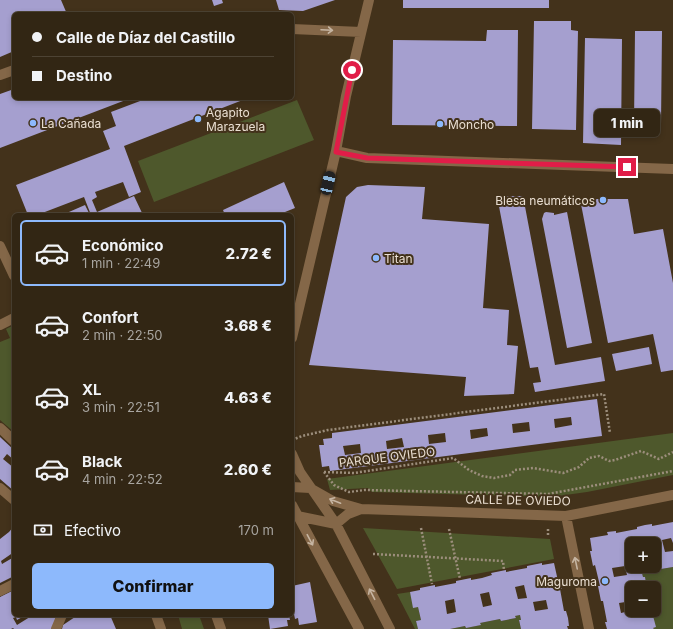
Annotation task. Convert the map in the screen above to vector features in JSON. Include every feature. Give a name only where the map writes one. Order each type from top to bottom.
[{"type":"street","points":[[294,330],[336,152],[346,96],[369,0]]},
{"type":"street","points":[[294,29],[361,32]]},
{"type":"street","points":[[0,75],[12,71]]},
{"type":"street","points":[[336,152],[367,158],[673,169]]},
{"type":"street","points":[[0,246],[12,272]]},
{"type":"street","points":[[0,325],[12,319]]},
{"type":"street","points":[[0,428],[12,439]]},
{"type":"street","points":[[294,458],[310,488],[336,524],[390,629]]},
{"type":"street","name":"CALLE DE OVIEDO","points":[[294,487],[310,488],[333,501],[361,509],[566,516],[673,495]]},
{"type":"street","points":[[0,488],[12,498]]},
{"type":"street","name":"CALLE DE OVIEDO","points":[[336,524],[348,514],[361,509]]},
{"type":"street","points":[[294,510],[356,628]]},
{"type":"street","points":[[297,516],[336,524]]},
{"type":"street","points":[[566,516],[589,629]]},
{"type":"street","points":[[0,591],[12,585]]},
{"type":"street","points":[[56,629],[61,617]]},
{"type":"street","points":[[157,617],[161,629]]},
{"type":"street","points":[[217,617],[221,629]]},
{"type":"path","points":[[294,439],[328,430],[604,394],[610,433]]},
{"type":"path","name":"PARQUE OVIEDO","points":[[673,452],[659,459],[641,451],[609,461],[599,456],[589,458],[579,467],[563,473],[533,468],[515,470],[510,475],[494,478],[482,476],[469,470],[454,458],[354,473],[324,472],[327,478],[334,485],[349,492],[365,490],[402,490],[548,494],[673,471]]},
{"type":"path","points":[[421,528],[432,584]]},
{"type":"path","points":[[448,529],[460,578]]},
{"type":"path","points":[[373,554],[503,561],[504,570]]},
{"type":"green space","points":[[297,100],[314,140],[154,202],[138,161]]},
{"type":"green space","points":[[12,326],[12,430],[0,420],[0,342],[10,338],[6,329]]},
{"type":"green space","points":[[673,433],[673,475],[587,492],[551,497],[372,492],[368,488],[330,490],[327,479]]},
{"type":"green space","points":[[363,528],[550,539],[554,559],[397,589]]},
{"type":"green space","points":[[673,567],[673,629],[653,628],[655,627],[653,617],[661,617],[661,581],[646,581],[642,573],[661,573],[661,569]]},
{"type":"green space","points":[[410,592],[418,607],[421,620],[416,621],[418,629],[415,629],[397,594]]},
{"type":"green space","points":[[520,615],[521,620],[519,621],[521,629],[450,629],[465,626],[466,628],[480,625],[480,623],[500,619],[501,621],[516,618],[515,616]]},
{"type":"green space","points":[[179,617],[200,617],[204,629],[182,629]]},
{"type":"building","points":[[0,0],[61,0],[66,12],[12,12],[12,52],[0,57]]},
{"type":"building","points":[[212,0],[222,0],[223,3],[214,6]]},
{"type":"building","points":[[276,0],[335,0],[303,11],[279,10]]},
{"type":"building","points":[[403,0],[549,0],[549,8],[403,8]]},
{"type":"building","points":[[534,21],[571,21],[571,30],[578,31],[576,130],[532,129]]},
{"type":"building","points":[[487,30],[518,30],[517,126],[392,125],[393,40],[486,41]]},
{"type":"building","points":[[635,31],[662,31],[661,124],[634,123]]},
{"type":"building","points":[[585,38],[622,39],[621,145],[583,143]]},
{"type":"building","name":"La Cañada","points":[[12,90],[12,100],[126,100],[0,148],[0,94]]},
{"type":"building","points":[[143,100],[243,100],[124,146],[141,192],[129,197],[123,182],[95,192],[97,197],[92,200],[97,212],[134,196],[142,213],[90,213],[84,197],[42,213],[27,213],[16,185],[110,149],[103,131],[116,126],[111,112]]},
{"type":"building","points":[[284,182],[295,208],[285,213],[224,213],[223,210]]},
{"type":"building","points":[[368,185],[425,187],[422,219],[489,224],[483,308],[509,310],[507,345],[518,346],[514,394],[464,396],[466,377],[309,365],[346,197],[357,187]]},
{"type":"building","points":[[497,196],[523,196],[555,365],[601,357],[605,381],[535,392],[533,383],[541,382],[538,367],[530,368]]},
{"type":"building","points":[[580,199],[628,199],[634,234],[663,229],[673,283],[673,370],[661,372],[653,334],[608,343]]},
{"type":"building","points":[[85,205],[89,213],[67,213]]},
{"type":"building","points":[[567,212],[592,343],[567,348],[542,219],[544,213],[554,213],[554,215]]},
{"type":"building","points":[[649,347],[652,364],[616,371],[612,354]]},
{"type":"building","points":[[597,399],[602,436],[330,471],[329,466],[322,467],[319,445],[324,445],[323,439],[332,438],[332,433]],"holes":[[[571,417],[572,425],[555,428],[554,419]],[[529,422],[530,431],[513,433],[512,424]],[[487,428],[488,436],[471,439],[470,430]],[[445,433],[446,442],[429,444],[428,435]],[[402,438],[404,447],[387,449],[386,441]],[[360,444],[361,453],[345,455],[343,446]]]},
{"type":"building","points":[[0,437],[12,448],[12,458],[7,454],[3,459],[12,466],[12,489],[0,479]]},
{"type":"building","points":[[673,522],[673,543],[671,538],[662,540],[665,552],[673,551],[673,567],[661,569],[661,537],[625,537],[625,566],[612,568],[614,577],[627,575],[627,573],[642,573],[643,577],[645,577],[646,581],[625,581],[625,602],[619,603],[621,613],[625,612],[625,617],[653,617],[656,627],[653,628],[654,629],[607,629],[603,601],[601,601],[598,586],[600,586],[595,565],[593,566],[590,551],[592,551],[590,538],[608,535],[607,532],[616,531],[616,533],[637,529],[637,527],[652,524],[652,526]]},
{"type":"building","points":[[12,528],[12,553],[1,561],[2,564],[12,558],[12,577],[0,583],[0,539]]},
{"type":"building","points":[[542,563],[542,565],[554,563],[558,581],[560,581],[562,589],[560,589],[564,611],[566,611],[568,618],[568,629],[521,629],[519,620],[521,620],[520,615],[515,616],[516,618],[501,621],[500,619],[480,623],[481,625],[466,628],[465,626],[450,629],[418,629],[416,621],[421,620],[418,607],[413,608],[410,592],[420,590],[420,588],[456,583],[456,581],[471,578],[471,580],[482,578],[492,575],[491,573],[527,568],[527,566]],"holes":[[[524,585],[527,598],[518,599],[515,587]],[[489,592],[492,605],[483,607],[480,594]],[[454,599],[456,612],[447,614],[445,601]],[[546,600],[548,609],[535,611],[533,602]]]},
{"type":"building","points":[[310,582],[317,622],[299,625],[298,618],[295,619],[294,586]]},
{"type":"building","points":[[12,591],[12,617],[16,617],[13,618],[17,625],[30,617],[54,617],[57,621],[51,629],[0,629],[0,597]]},
{"type":"building","points":[[75,617],[111,617],[116,629],[62,629],[63,625]]},
{"type":"building","points":[[268,617],[289,617],[290,620],[287,620],[288,626],[270,629]]},
{"type":"place","name":"Agapito Marazuela","points":[[198,119]]},
{"type":"place","name":"La Cañada","points":[[33,123]]},
{"type":"place","name":"Moncho","points":[[440,124]]},
{"type":"place","name":"Blesa neumáticos","points":[[603,200]]},
{"type":"place","name":"Titan","points":[[376,258]]},
{"type":"place","name":"Maguroma","points":[[605,581]]},
{"type":"route","points":[[352,70],[336,152],[367,158],[627,167]]}]
